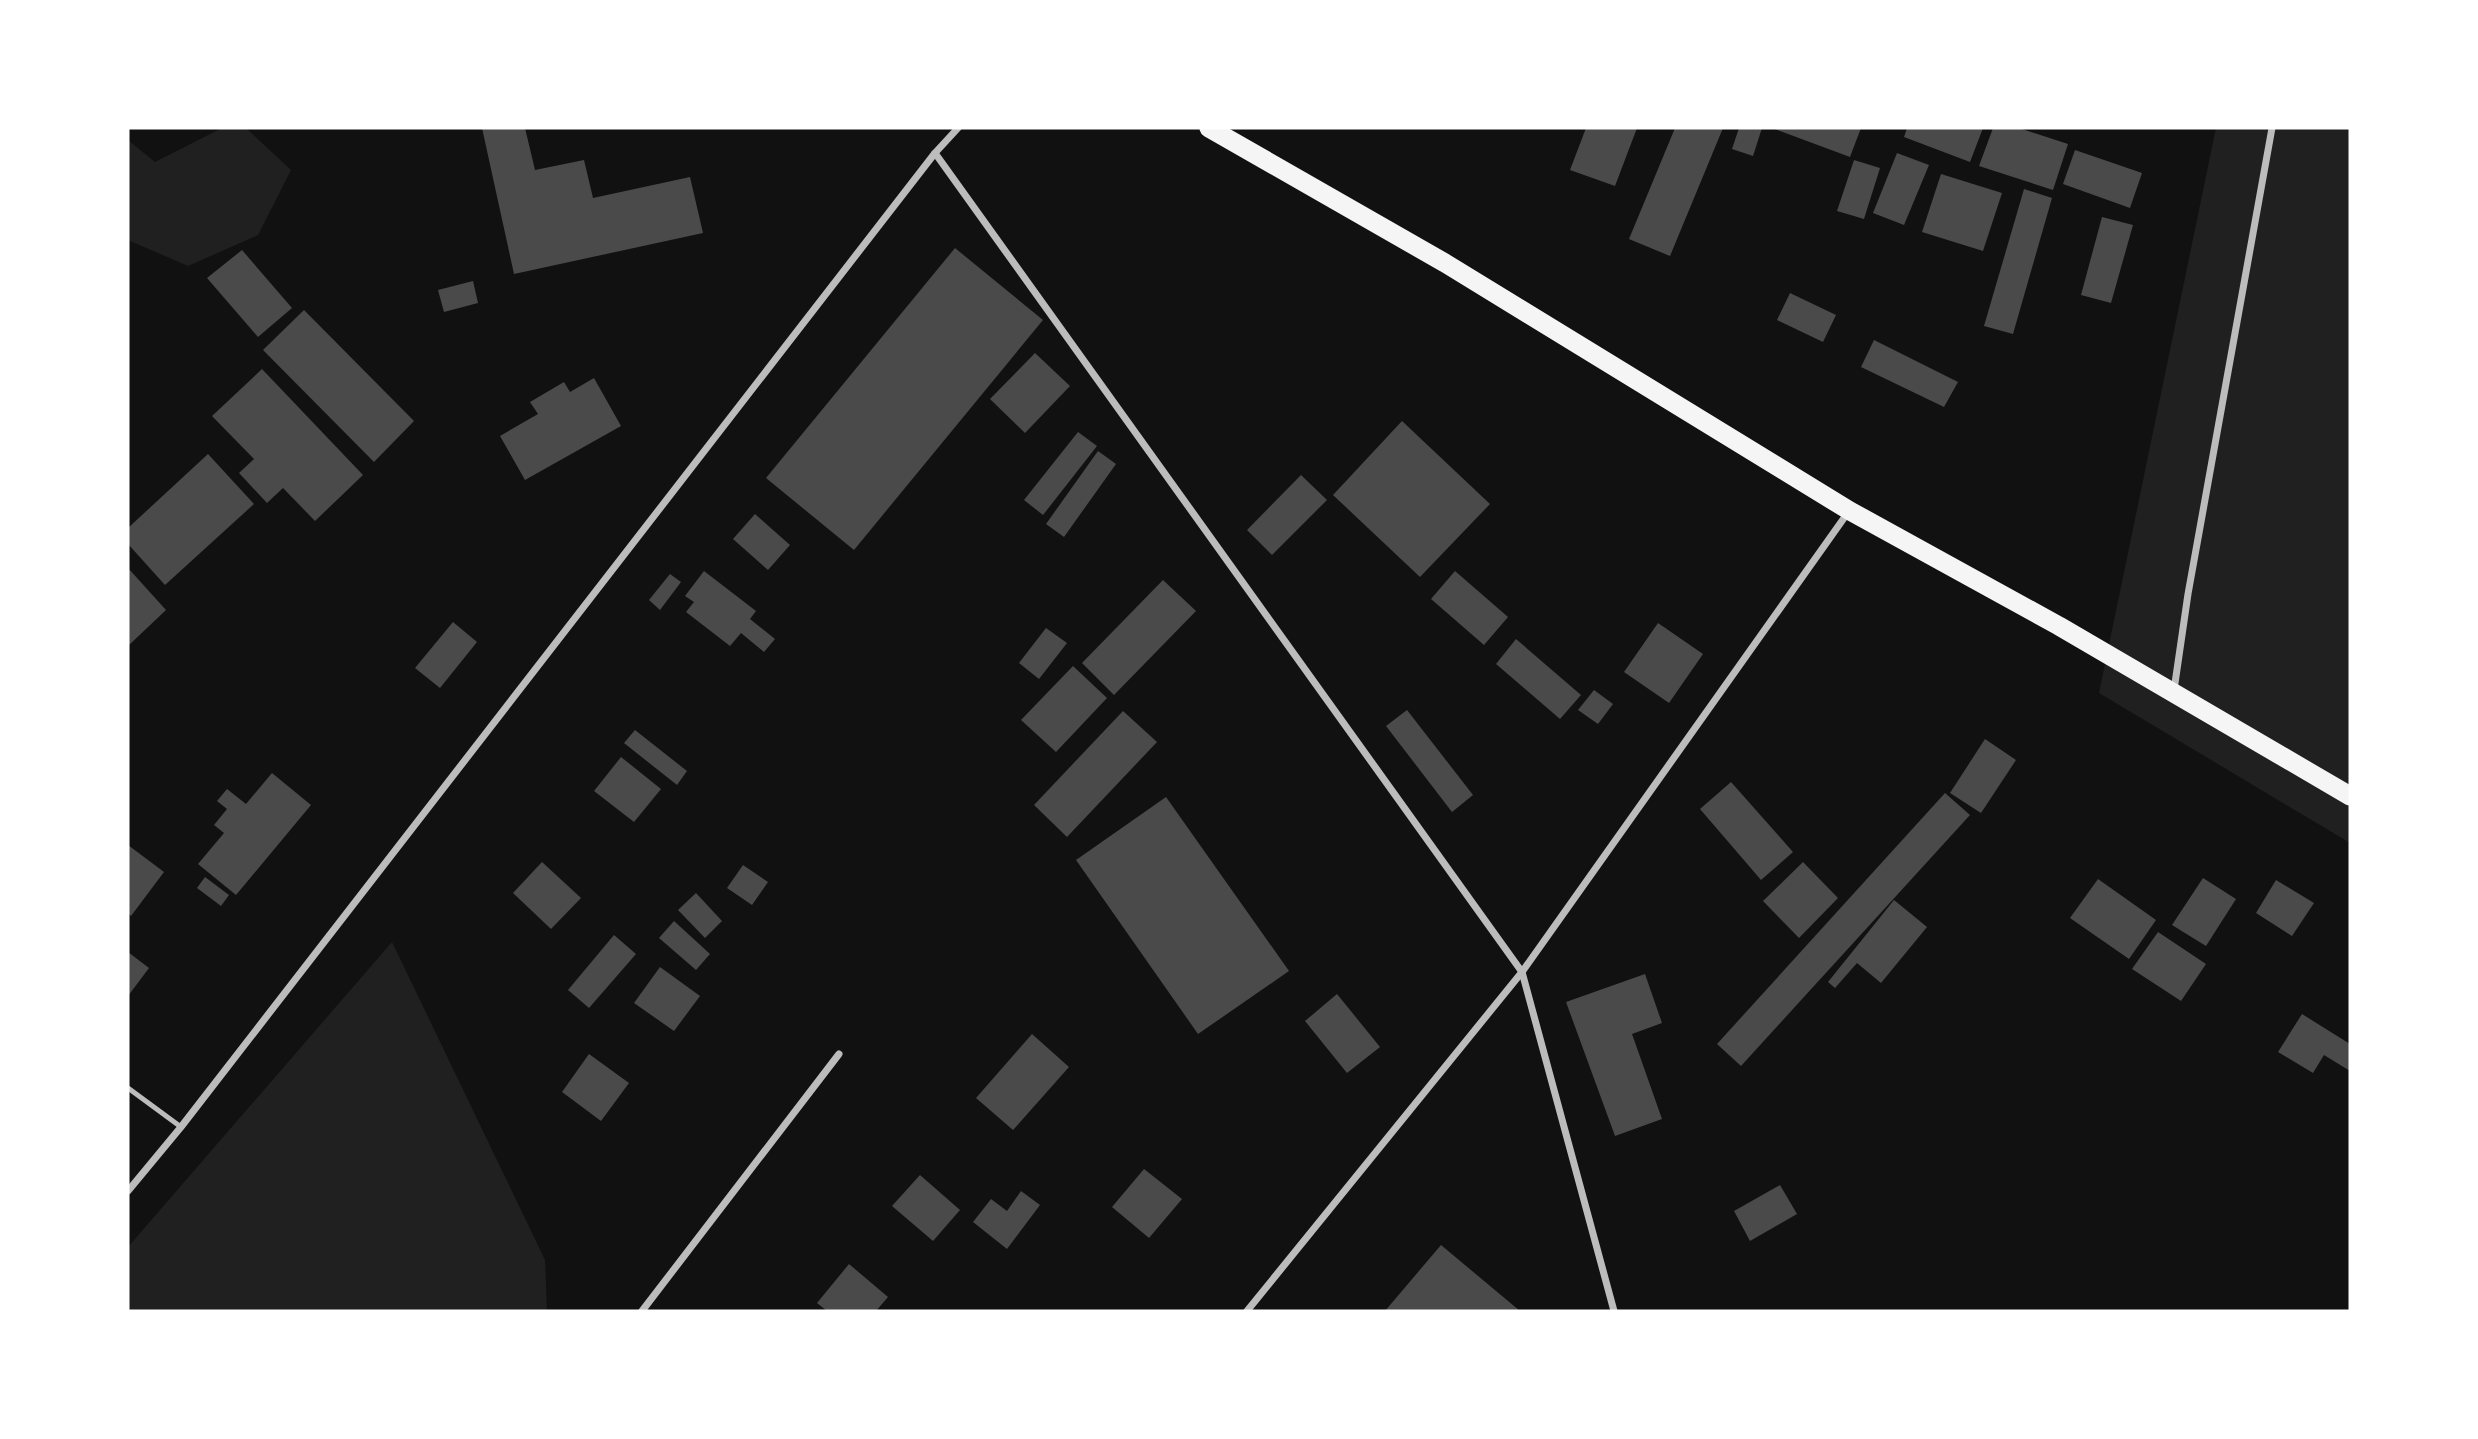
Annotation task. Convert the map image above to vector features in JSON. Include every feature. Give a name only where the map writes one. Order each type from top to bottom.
[{"type":"highway","points":[[1209,128],[1445,263],[1850,511],[2059,626],[2350,796]]},
{"type":"street","points":[[128,1191],[181,1127],[935,153],[958,128]]},
{"type":"street","points":[[2173,694],[2188,594],[2272,128]]},
{"type":"street","points":[[935,153],[1522,972],[1614,1311]]},
{"type":"street","points":[[1247,1311],[1522,972],[1850,511]]},
{"type":"street","points":[[642,1311],[839,1054]]},
{"type":"lane","points":[[128,1088],[181,1127]]},
{"type":"shaded area","points":[[222,128],[246,128],[291,170],[258,235],[188,266],[128,240],[128,140],[155,162]]},
{"type":"shaded area","points":[[2216,128],[2350,128],[2350,843],[2099,693]]},
{"type":"shaded area","points":[[392,942],[545,1260],[547,1311],[128,1311],[128,1247]]},
{"type":"building","points":[[482,128],[525,128],[535,170],[584,160],[593,198],[690,177],[703,233],[514,274]]},
{"type":"building","points":[[1586,128],[1637,128],[1615,186],[1570,170]]},
{"type":"building","points":[[1675,128],[1723,128],[1670,256],[1629,239]]},
{"type":"building","points":[[1739,128],[1762,128],[1753,156],[1732,149]]},
{"type":"building","points":[[1772,128],[1861,128],[1850,157]]},
{"type":"building","points":[[1907,128],[1983,128],[1970,162],[1904,137]]},
{"type":"building","points":[[1993,128],[2019,128],[2068,144],[2053,190],[1979,166]]},
{"type":"building","points":[[2075,150],[2142,173],[2130,208],[2063,184]]},
{"type":"building","points":[[1897,153],[1929,165],[1904,225],[1873,213]]},
{"type":"building","points":[[1854,160],[1880,168],[1864,219],[1837,211]]},
{"type":"building","points":[[1941,174],[2002,193],[1983,251],[1922,232]]},
{"type":"building","points":[[2024,189],[2052,198],[2013,334],[1984,326]]},
{"type":"building","points":[[2102,217],[2133,225],[2111,303],[2081,295]]},
{"type":"building","points":[[955,248],[1043,320],[854,550],[766,478]]},
{"type":"building","points":[[242,250],[292,308],[258,337],[207,278]]},
{"type":"building","points":[[473,281],[478,303],[444,312],[438,290]]},
{"type":"building","points":[[1790,293],[1836,315],[1823,342],[1777,320]]},
{"type":"building","points":[[304,310],[414,421],[374,462],[263,350]]},
{"type":"building","points":[[1874,340],[1958,382],[1944,407],[1861,367]]},
{"type":"building","points":[[1035,353],[1070,386],[1025,433],[990,399]]},
{"type":"building","points":[[262,369],[363,475],[315,521],[283,488],[267,503],[239,473],[254,459],[212,416]]},
{"type":"building","points":[[594,378],[621,426],[525,480],[500,436],[538,414],[530,402],[564,382],[570,392]]},
{"type":"building","points":[[1402,421],[1490,504],[1420,577],[1333,495]]},
{"type":"building","points":[[1078,432],[1097,446],[1043,515],[1024,500]]},
{"type":"building","points":[[1098,451],[1116,464],[1064,537],[1046,524]]},
{"type":"building","points":[[208,454],[254,504],[165,585],[128,544],[128,528]]},
{"type":"building","points":[[1301,475],[1327,500],[1272,555],[1247,530]]},
{"type":"building","points":[[755,514],[790,545],[768,570],[733,539]]},
{"type":"building","points":[[128,568],[166,610],[128,646]]},
{"type":"building","points":[[704,571],[756,611],[750,619],[775,639],[764,652],[741,633],[730,646],[686,612],[694,602],[685,596]]},
{"type":"building","points":[[1455,571],[1508,617],[1484,645],[1431,599]]},
{"type":"building","points":[[670,574],[681,582],[660,610],[649,600]]},
{"type":"building","points":[[1163,580],[1196,611],[1114,695],[1082,663]]},
{"type":"building","points":[[453,622],[477,642],[440,688],[415,668]]},
{"type":"building","points":[[1658,623],[1703,654],[1669,703],[1624,672]]},
{"type":"building","points":[[1046,628],[1067,643],[1039,679],[1019,663]]},
{"type":"building","points":[[1516,639],[1581,695],[1560,719],[1496,664]]},
{"type":"building","points":[[1073,666],[1107,698],[1056,752],[1021,720]]},
{"type":"building","points":[[1594,690],[1613,704],[1598,724],[1578,710]]},
{"type":"building","points":[[1407,710],[1473,795],[1452,812],[1386,726]]},
{"type":"building","points":[[1123,711],[1157,742],[1067,837],[1034,805]]},
{"type":"building","points":[[635,730],[687,771],[677,785],[624,743]]},
{"type":"building","points":[[1985,739],[2016,760],[1981,813],[1950,793]]},
{"type":"building","points":[[621,757],[661,789],[634,822],[594,791]]},
{"type":"building","points":[[272,773],[311,805],[236,895],[198,864],[224,833],[214,825],[227,809],[217,801],[227,789],[246,804]]},
{"type":"building","points":[[1731,782],[1793,852],[1761,880],[1700,809]]},
{"type":"building","points":[[1945,793],[1970,815],[1741,1066],[1717,1044]]},
{"type":"building","points":[[1166,797],[1289,971],[1198,1034],[1076,860]]},
{"type":"building","points":[[128,845],[164,872],[131,916],[128,913]]},
{"type":"building","points":[[542,862],[581,898],[551,929],[513,893]]},
{"type":"building","points":[[1803,862],[1838,898],[1799,938],[1763,901]]},
{"type":"building","points":[[743,865],[768,882],[752,905],[727,888]]},
{"type":"building","points":[[205,877],[229,895],[221,906],[197,888]]},
{"type":"building","points":[[2203,878],[2236,899],[2206,946],[2172,925]]},
{"type":"building","points":[[2098,879],[2156,920],[2129,959],[2070,918]]},
{"type":"building","points":[[2276,880],[2314,903],[2292,936],[2256,913]]},
{"type":"building","points":[[696,893],[722,921],[705,938],[678,910]]},
{"type":"building","points":[[1894,900],[1927,927],[1881,983],[1857,963],[1835,988],[1828,982]]},
{"type":"building","points":[[674,921],[710,954],[696,970],[659,938]]},
{"type":"building","points":[[2158,932],[2206,964],[2181,1001],[2132,969]]},
{"type":"building","points":[[614,935],[636,954],[589,1008],[568,990]]},
{"type":"building","points":[[128,952],[149,968],[128,996]]},
{"type":"building","points":[[660,967],[700,996],[674,1031],[634,1003]]},
{"type":"building","points":[[1645,974],[1662,1023],[1632,1034],[1662,1119],[1615,1136],[1566,1002]]},
{"type":"building","points":[[1337,994],[1380,1047],[1347,1073],[1305,1021]]},
{"type":"building","points":[[2302,1014],[2350,1044],[2350,1071],[2324,1055],[2313,1073],[2278,1052]]},
{"type":"building","points":[[1032,1034],[1069,1067],[1013,1130],[976,1098]]},
{"type":"building","points":[[589,1054],[629,1083],[601,1121],[562,1092]]},
{"type":"building","points":[[1144,1169],[1182,1199],[1149,1238],[1112,1207]]},
{"type":"building","points":[[920,1175],[960,1210],[933,1241],[892,1206]]},
{"type":"building","points":[[1780,1185],[1797,1214],[1750,1241],[1734,1211]]},
{"type":"building","points":[[1021,1191],[1040,1205],[1007,1249],[973,1222],[991,1199],[1007,1211]]},
{"type":"building","points":[[1441,1245],[1520,1311],[1385,1311]]},
{"type":"building","points":[[849,1264],[888,1297],[876,1311],[827,1311],[817,1303]]}]
